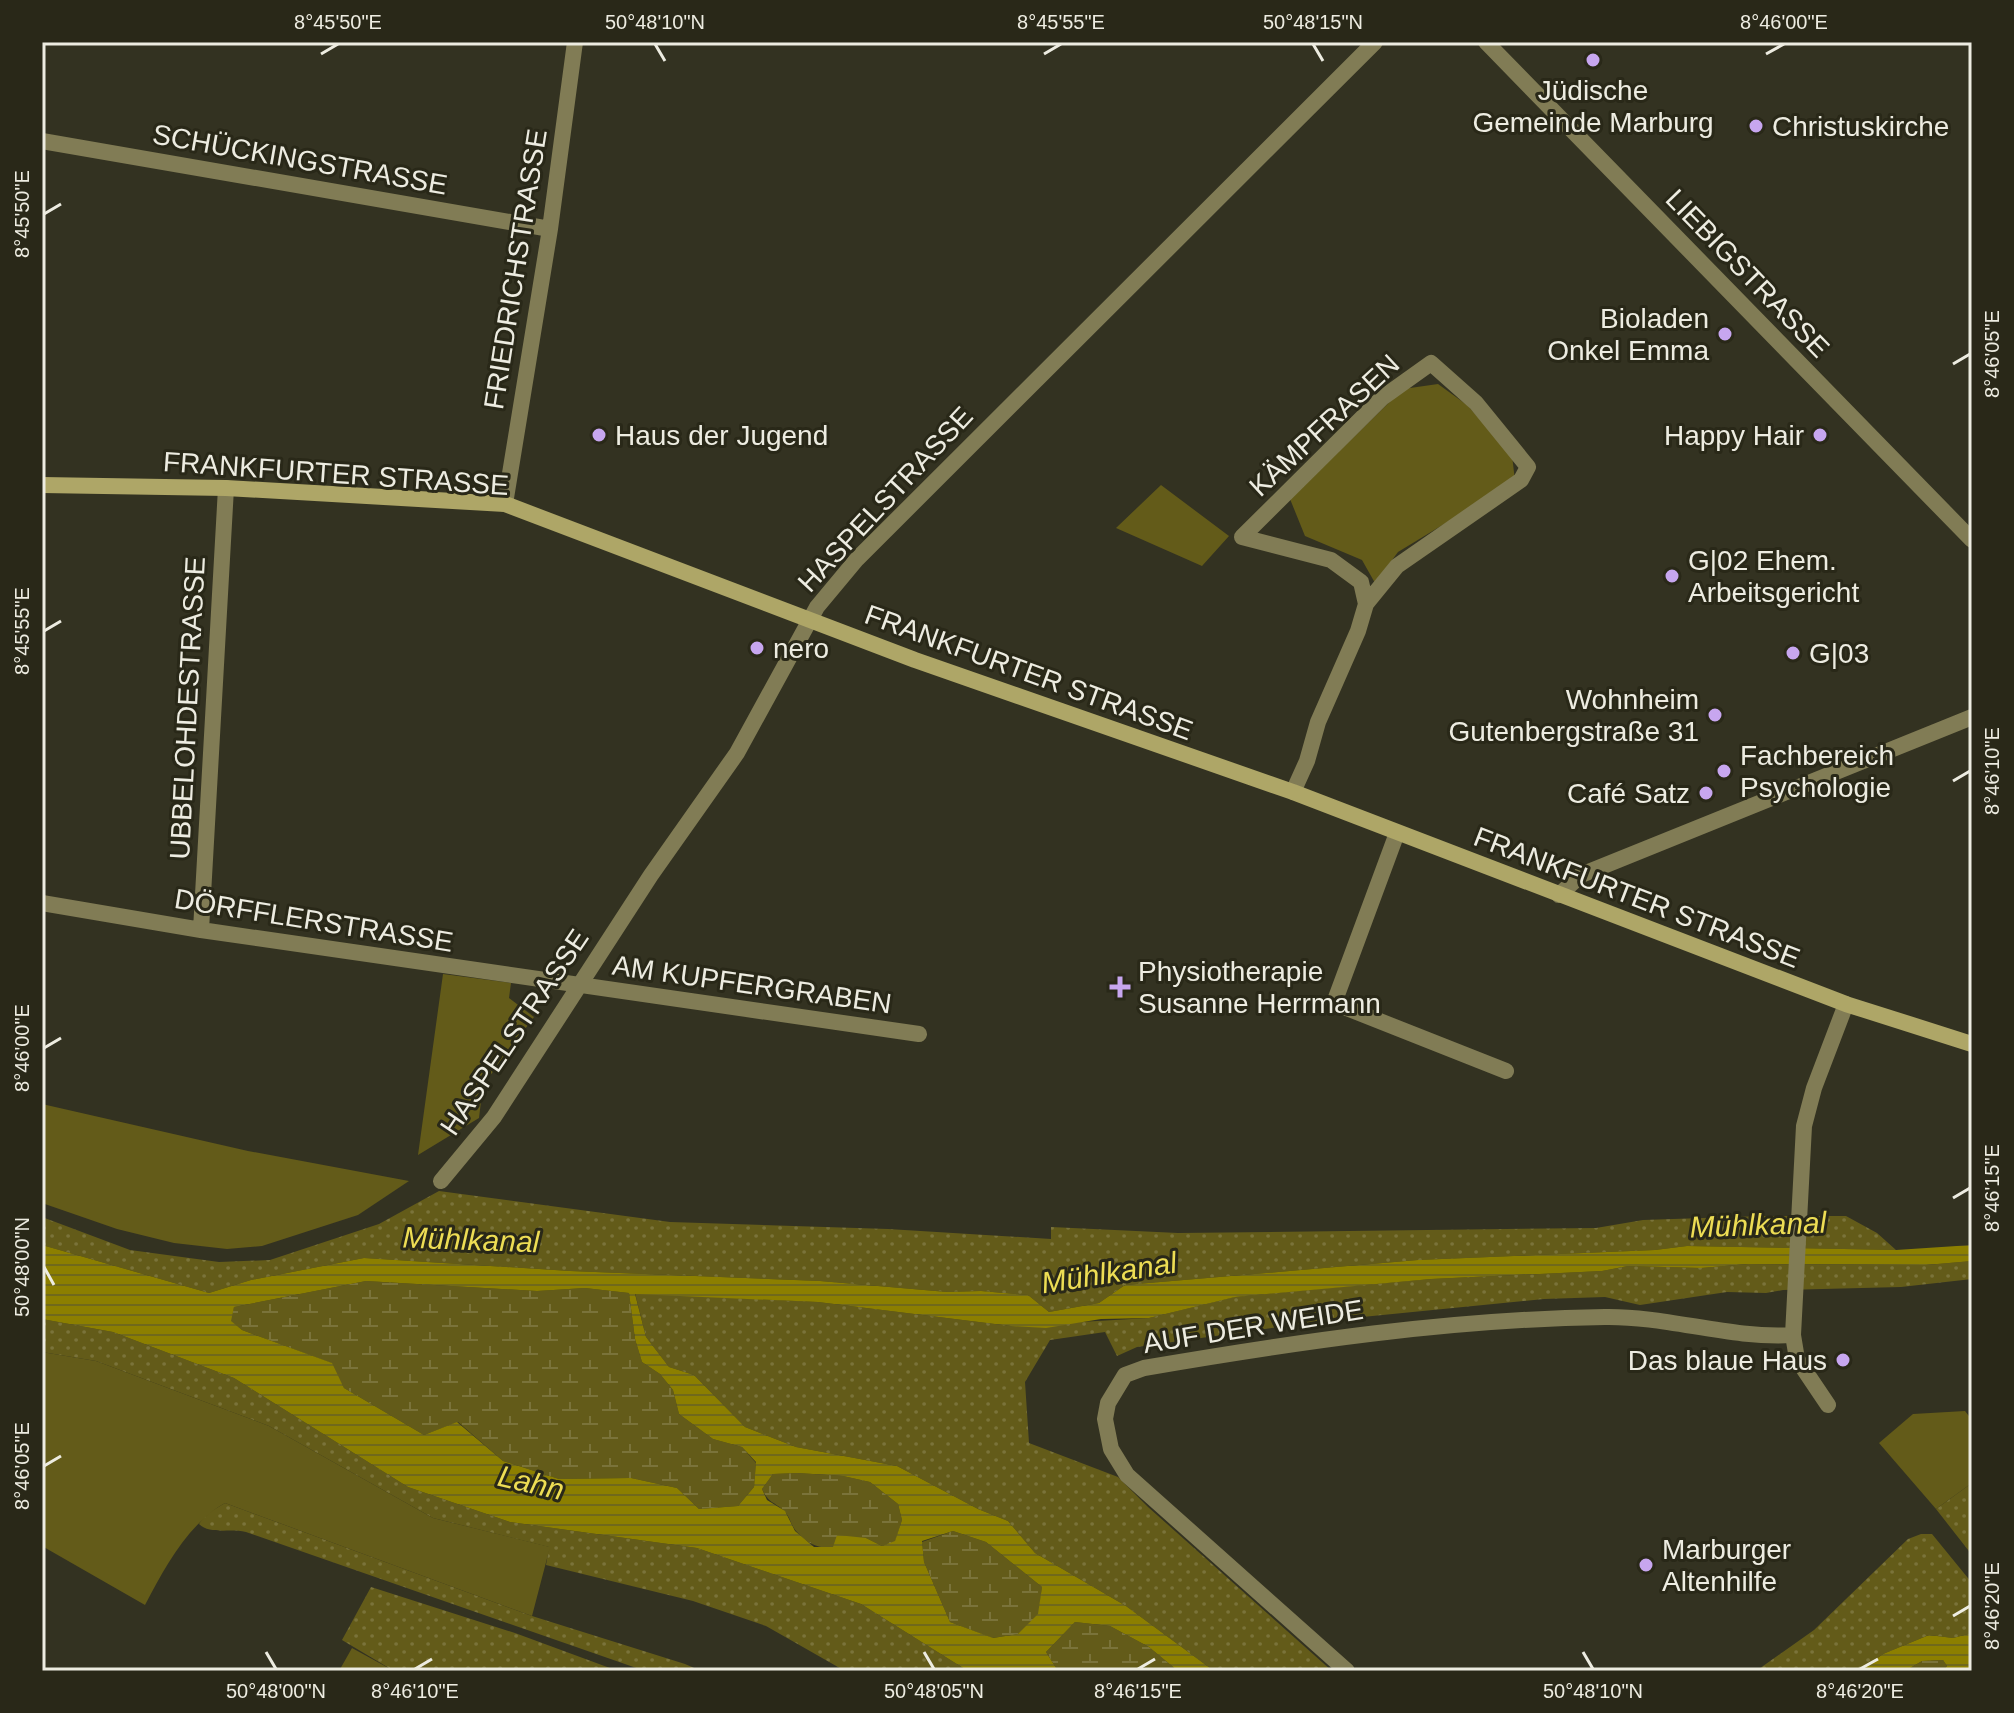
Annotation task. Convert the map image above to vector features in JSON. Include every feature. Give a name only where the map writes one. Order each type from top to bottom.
[{"type":"street","name":"FRIEDRICHSTRASSE","points":[[505,504],[550,229],[575,42]]},
{"type":"street","name":"HASPELSTRASSE","points":[[441,1181],[494,1117],[651,875],[737,753],[809,620],[857,559],[1375,42]]},
{"type":"street","name":"LIEBIGSTRASSE","points":[[1486,42],[1972,540]]},
{"type":"street","name":"SCHÜCKINGSTRASSE","points":[[42,141],[550,229]]},
{"type":"street","name":"KÄMPFRASEN","points":[[1293,792],[1366,604],[1397,566],[1521,480],[1528,467],[1476,403],[1431,363],[1382,398],[1242,537],[1331,560],[1361,582],[1366,604]]},
{"type":"street","name":"FRANKFURTER STRASSE","points":[[42,485],[226,488],[505,504],[1045,707],[1293,792],[1846,1004],[1972,1044]]},
{"type":"street","name":"UBBELOHDESTRASSE","points":[[201,930],[226,488]]},
{"type":"street","points":[[1559,895],[1581,875],[1972,717]]},
{"type":"street","points":[[1397,833],[1334,1003],[1506,1071]]},
{"type":"street","name":"DÖRFFLERSTRASSE","points":[[42,903],[201,930],[578,985]]},
{"type":"street","name":"AM KUPFERGRABEN","points":[[578,985],[919,1034]]},
{"type":"street","points":[[1828,1405],[1797,1359],[1793,1335],[1798,1209],[1804,1126],[1814,1088],[1846,1004]]},
{"type":"street","name":"AUF DER WEIDE","points":[[1347,1671],[1127,1475],[1111,1449],[1105,1419],[1108,1403],[1125,1375],[1144,1368],[1269,1346],[1451,1324],[1606,1317],[1654,1319],[1771,1336],[1793,1335]]},
{"type":"green space","points":[[1438,384],[1467,405],[1512,455],[1515,481],[1398,552],[1375,583],[1362,560],[1305,536],[1290,499],[1403,389]]},
{"type":"green space","points":[[1161,485],[1229,536],[1202,566],[1116,528]]},
{"type":"green space","points":[[443,974],[511,983],[509,998],[534,1017],[483,1085],[479,1118],[418,1155]]},
{"type":"green space","points":[[42,1104],[248,1151],[409,1181],[358,1215],[262,1246],[227,1249],[174,1243],[117,1229],[42,1203]]},
{"type":"green space","points":[[439,1191],[670,1222],[888,1229],[1051,1239],[1051,1227],[1178,1233],[1596,1228],[1643,1220],[1846,1216],[1877,1233],[1896,1250],[1687,1246],[1418,1260],[1125,1285],[1099,1303],[1049,1312],[1028,1295],[981,1291],[947,1292],[820,1281],[570,1271],[364,1258],[251,1280],[209,1293],[42,1245],[42,1217],[130,1250],[219,1262],[270,1260],[379,1224]]},
{"type":"green space","points":[[1972,1261],[1972,1279],[1901,1287],[1727,1292],[1640,1305],[1605,1297],[1544,1299],[1322,1321],[1137,1347],[1117,1356],[1105,1332],[1050,1340],[1025,1382],[1029,1443],[1118,1477],[1332,1671],[1214,1671],[1126,1606],[1035,1553],[1008,1521],[978,1509],[897,1466],[796,1447],[745,1427],[694,1375],[669,1367],[646,1337],[635,1293],[818,1302],[1011,1326],[1149,1318],[1234,1297],[1431,1279],[1602,1271],[1628,1266],[1926,1265]]},
{"type":"green space","points":[[366,1281],[537,1291],[585,1288],[629,1293],[635,1339],[642,1362],[660,1374],[673,1390],[679,1414],[713,1439],[742,1447],[756,1463],[754,1487],[738,1506],[699,1509],[677,1488],[631,1478],[559,1479],[503,1461],[458,1422],[424,1435],[344,1388],[331,1363],[242,1330],[230,1321],[234,1307]]},
{"type":"green space","points":[[42,1319],[113,1332],[234,1378],[408,1487],[510,1522],[697,1548],[861,1604],[968,1671],[845,1671],[766,1626],[693,1601],[546,1565],[549,1547],[433,1518],[269,1426],[96,1361],[42,1352]]},
{"type":"green space","points":[[42,1352],[96,1361],[269,1426],[433,1518],[550,1547],[532,1616],[225,1503],[189,1534],[145,1605],[42,1546]]},
{"type":"green space","points":[[1965,1411],[1972,1420],[1972,1483],[1936,1509],[1879,1443],[1913,1414]]},
{"type":"green space","points":[[773,1474],[843,1476],[870,1482],[898,1504],[902,1520],[895,1542],[882,1546],[866,1538],[821,1547],[805,1540],[795,1530],[786,1513],[769,1500],[762,1489]]},
{"type":"green space","points":[[1972,1483],[1972,1555],[1936,1509]]},
{"type":"green space","points":[[225,1503],[532,1616],[701,1671],[645,1671],[246,1532],[214,1530],[199,1524],[205,1515]]},
{"type":"green space","points":[[953,1531],[986,1542],[1042,1587],[1039,1614],[1019,1634],[992,1638],[950,1622],[924,1562],[922,1542]]},
{"type":"green space","points":[[1932,1534],[1972,1583],[1972,1633],[1953,1638],[1929,1635],[1883,1654],[1860,1671],[1756,1671],[1814,1630],[1908,1539]]},
{"type":"green space","points":[[371,1587],[515,1633],[618,1671],[394,1671],[342,1640]]},
{"type":"green space","points":[[1075,1622],[1110,1626],[1149,1647],[1178,1671],[1058,1671],[1046,1652]]},
{"type":"green space","points":[[352,1648],[394,1671],[339,1671]]},
{"type":"green space","points":[[1943,1660],[1947,1666],[1943,1671],[1905,1671],[1922,1661]]},
{"type":"water","name":"Lahn","points":[[42,1245],[209,1293],[251,1280],[364,1258],[570,1271],[820,1281],[947,1292],[981,1291],[1028,1295],[1049,1312],[1099,1303],[1125,1285],[1418,1260],[1687,1246],[1896,1250],[1972,1245],[1972,1261],[1926,1265],[1628,1266],[1602,1271],[1431,1279],[1235,1297],[1149,1318],[1101,1319],[1046,1328],[818,1302],[635,1294],[646,1337],[669,1367],[694,1375],[745,1427],[796,1447],[897,1466],[978,1509],[1008,1521],[1035,1553],[1126,1606],[1214,1671],[1178,1671],[1149,1647],[1110,1626],[1075,1622],[1046,1652],[1058,1671],[968,1671],[861,1604],[697,1548],[510,1522],[408,1487],[234,1378],[113,1332],[42,1319]],"holes":[[[366,1281],[537,1291],[585,1288],[629,1293],[635,1339],[642,1362],[660,1374],[673,1390],[679,1414],[713,1439],[742,1447],[756,1462],[754,1487],[738,1506],[699,1509],[677,1488],[631,1478],[559,1479],[503,1461],[457,1422],[424,1435],[344,1388],[332,1363],[242,1330],[231,1321],[234,1307]],[[773,1474],[843,1476],[870,1482],[898,1504],[902,1520],[895,1541],[882,1546],[866,1538],[837,1535],[833,1547],[814,1547],[795,1531],[785,1511],[767,1500],[762,1489]],[[953,1531],[986,1542],[1042,1587],[1038,1614],[1018,1634],[993,1638],[950,1622],[924,1562],[922,1541]]]},
{"type":"water","points":[[1972,1633],[1972,1671],[1943,1671],[1947,1666],[1943,1660],[1922,1661],[1905,1671],[1860,1671],[1883,1654],[1929,1635],[1953,1638]]},
{"type":"place","name":"Jüdische Gemeinde Marburg","points":[[1593,60]]},
{"type":"place","name":"Christuskirche","points":[[1756,126]]},
{"type":"place","name":"Bioladen Onkel Emma","points":[[1725,334]]},
{"type":"place","name":"Haus der Jugend","points":[[599,435]]},
{"type":"place","name":"Happy Hair","points":[[1820,435]]},
{"type":"place","name":"G|02 Ehem. Arbeitsgericht","points":[[1672,576]]},
{"type":"place","name":"nero","points":[[757,648]]},
{"type":"place","name":"G|03","points":[[1793,653]]},
{"type":"place","name":"Wohnheim Gutenbergstraße 31","points":[[1715,715]]},
{"type":"place","name":"Fachbereich Psychologie","points":[[1724,771]]},
{"type":"place","name":"Café Satz","points":[[1706,793]]},
{"type":"place","name":"Physiotherapie Susanne Herrmann","points":[[1120,987]]},
{"type":"place","name":"Das blaue Haus","points":[[1843,1360]]},
{"type":"place","name":"Marburger Altenhilfe","points":[[1646,1565]]},
{"type":"water label","name":"Mühlkanal","points":[[1758,1225]]},
{"type":"water label","name":"Mühlkanal","points":[[471,1240]]},
{"type":"water label","name":"Mühlkanal","points":[[1109,1273]]}]
